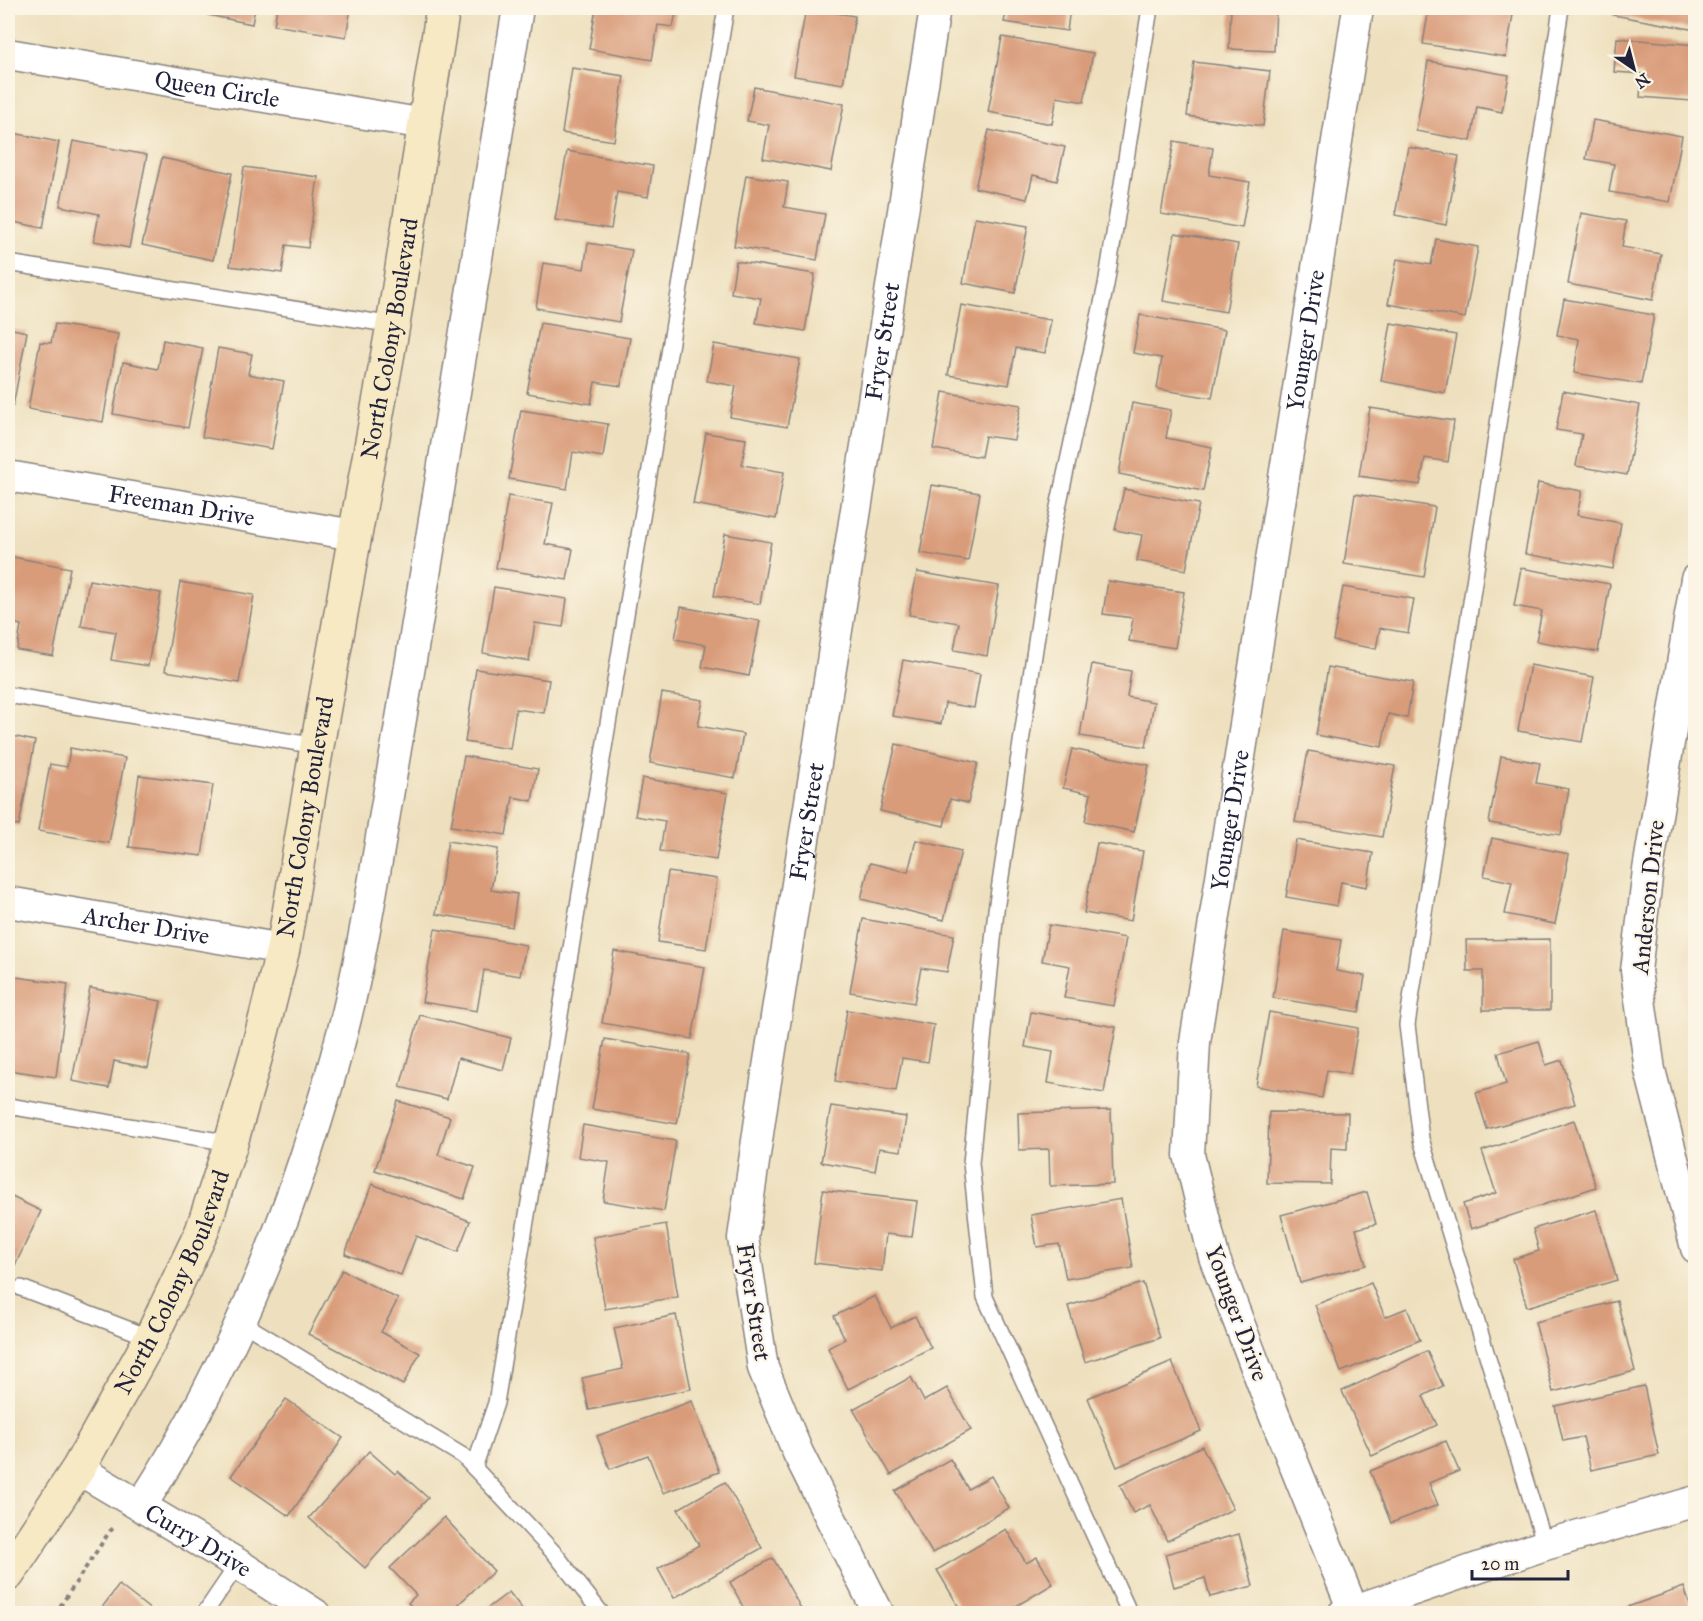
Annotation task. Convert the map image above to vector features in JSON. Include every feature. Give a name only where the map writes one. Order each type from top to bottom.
[{"type":"main road","name":"North Colony Boulevard","points":[[8,1574],[78,1469],[151,1338],[202,1231],[231,1143],[257,1052],[283,949],[316,746],[393,325],[443,8]]},
{"type":"street","points":[[141,1506],[199,1409],[241,1322],[304,1166],[344,1025],[363,942],[518,8]]},
{"type":"street","name":"Fryer Street","points":[[879,1614],[798,1453],[763,1368],[743,1238],[935,8]]},
{"type":"street","name":"Younger Drive","points":[[1348,1612],[1214,1257],[1189,1155],[1195,1042],[1358,8]]},
{"type":"street","name":"Queen Circle","points":[[8,54],[425,124]]},
{"type":"street","name":"Freeman Drive","points":[[8,476],[354,535]]},
{"type":"street","name":"Anderson Drive","points":[[1695,586],[1648,870],[1636,971],[1650,1070],[1695,1248]]},
{"type":"street","name":"Archer Drive","points":[[8,902],[283,949]]},
{"type":"street","name":"Curry Drive","points":[[78,1469],[238,1564],[315,1614]]},
{"type":"street","points":[[1348,1612],[1545,1545],[1695,1501]]},
{"type":"lane","points":[[474,1468],[496,1403],[726,8]]},
{"type":"lane","points":[[1130,1614],[985,1296],[971,1163],[996,910],[1052,535],[1106,285],[1150,8]]},
{"type":"lane","points":[[1545,1545],[1421,1138],[1407,1025],[1561,8]]},
{"type":"lane","points":[[8,264],[393,325]]},
{"type":"lane","points":[[8,695],[316,746]]},
{"type":"lane","points":[[8,1106],[231,1143]]},
{"type":"lane","points":[[21,1288],[151,1338]]},
{"type":"lane","points":[[241,1322],[463,1456],[556,1555],[602,1614]]},
{"type":"lane","points":[[204,1614],[238,1564]]},
{"type":"path","points":[[55,1614],[110,1531],[141,1506]]},
{"type":"shaded area","points":[[1695,908],[1696,1056],[1679,988]]},
{"type":"building","points":[[210,8],[255,8],[252,24],[208,15]]},
{"type":"building","points":[[277,8],[351,8],[346,37],[274,25]]},
{"type":"building","points":[[596,8],[677,8],[673,27],[658,25],[652,60],[589,49]]},
{"type":"building","points":[[806,8],[855,16],[843,84],[794,76]]},
{"type":"building","points":[[1007,8],[1070,8],[1067,31],[1004,22]]},
{"type":"building","points":[[1231,8],[1276,8],[1274,51],[1229,49]]},
{"type":"building","points":[[1429,8],[1514,8],[1506,57],[1423,44]]},
{"type":"building","points":[[1614,8],[1696,8],[1696,30],[1613,15]]},
{"type":"building","points":[[1002,37],[1093,53],[1084,102],[1057,97],[1052,124],[988,112]]},
{"type":"building","points":[[1617,38],[1696,45],[1692,101],[1640,97],[1642,74],[1614,72]]},
{"type":"building","points":[[1428,61],[1509,75],[1502,112],[1477,107],[1471,141],[1416,131]]},
{"type":"building","points":[[1194,62],[1270,71],[1263,126],[1187,116]]},
{"type":"building","points":[[572,68],[624,76],[614,141],[562,133]]},
{"type":"building","points":[[754,87],[844,104],[831,171],[763,158],[769,125],[747,121]]},
{"type":"building","points":[[1593,120],[1682,136],[1670,202],[1609,192],[1614,164],[1586,159]]},
{"type":"building","points":[[989,130],[1065,147],[1057,181],[1033,175],[1027,199],[975,188]]},
{"type":"building","points":[[8,132],[59,142],[43,228],[8,221]]},
{"type":"building","points":[[73,141],[147,155],[129,248],[94,241],[99,214],[60,206]]},
{"type":"building","points":[[1174,141],[1213,148],[1209,175],[1250,182],[1242,228],[1161,214]]},
{"type":"building","points":[[1408,147],[1459,156],[1446,225],[1395,215]]},
{"type":"building","points":[[567,151],[653,166],[648,197],[617,192],[611,229],[555,220]]},
{"type":"building","points":[[162,158],[232,173],[213,260],[142,245]]},
{"type":"building","points":[[244,167],[318,177],[308,248],[286,245],[282,273],[230,266]]},
{"type":"building","points":[[746,175],[788,182],[784,207],[825,214],[817,260],[734,246]]},
{"type":"building","points":[[1581,213],[1626,221],[1622,247],[1661,254],[1653,300],[1568,284]]},
{"type":"building","points":[[975,217],[1028,226],[1015,293],[963,283]]},
{"type":"building","points":[[1175,233],[1238,244],[1226,312],[1163,301]]},
{"type":"building","points":[[1436,239],[1478,247],[1465,318],[1388,304],[1397,259],[1431,265]]},
{"type":"building","points":[[588,243],[632,250],[619,322],[536,308],[543,263],[584,269]]},
{"type":"building","points":[[736,261],[815,274],[805,331],[756,323],[761,298],[731,293]]},
{"type":"building","points":[[1564,299],[1654,315],[1641,384],[1574,373],[1579,339],[1557,335]]},
{"type":"building","points":[[961,305],[1051,320],[1045,353],[1016,348],[1009,385],[948,375]]},
{"type":"building","points":[[1140,315],[1225,330],[1212,398],[1157,389],[1162,358],[1133,353]]},
{"type":"building","points":[[540,323],[630,338],[621,386],[595,382],[591,404],[527,393]]},
{"type":"building","points":[[1391,323],[1456,335],[1445,393],[1381,381]]},
{"type":"building","points":[[55,324],[118,334],[103,422],[28,409],[40,342],[51,343]]},
{"type":"building","points":[[8,328],[27,332],[13,406],[8,405]]},
{"type":"building","points":[[163,340],[203,348],[188,428],[113,414],[123,362],[158,369]]},
{"type":"building","points":[[714,344],[800,359],[787,427],[730,417],[736,386],[707,381]]},
{"type":"building","points":[[218,348],[252,354],[248,374],[284,381],[272,449],[202,437]]},
{"type":"building","points":[[1563,391],[1640,405],[1627,475],[1576,466],[1582,434],[1556,430]]},
{"type":"building","points":[[943,392],[1021,405],[1014,440],[985,436],[981,457],[933,449]]},
{"type":"building","points":[[1132,403],[1171,410],[1166,438],[1212,447],[1203,491],[1119,474]]},
{"type":"building","points":[[1370,408],[1454,421],[1448,462],[1425,458],[1420,485],[1359,476]]},
{"type":"building","points":[[521,410],[608,424],[603,457],[573,452],[567,489],[509,479]]},
{"type":"building","points":[[706,433],[746,439],[742,465],[784,472],[776,519],[693,504]]},
{"type":"building","points":[[1538,483],[1582,491],[1577,515],[1621,523],[1613,569],[1525,554]]},
{"type":"building","points":[[932,485],[980,493],[968,561],[920,553]]},
{"type":"building","points":[[1124,489],[1199,504],[1186,570],[1137,561],[1142,535],[1115,530]]},
{"type":"building","points":[[1355,494],[1435,507],[1424,577],[1344,564]]},
{"type":"building","points":[[508,496],[553,503],[545,544],[573,549],[567,580],[496,568]]},
{"type":"building","points":[[725,534],[771,542],[760,604],[714,596]]},
{"type":"building","points":[[8,556],[70,568],[53,656],[17,650],[21,625],[8,622]]},
{"type":"building","points":[[1521,568],[1610,584],[1598,652],[1536,641],[1542,611],[1514,606]]},
{"type":"building","points":[[917,572],[999,586],[987,656],[954,650],[959,623],[909,615]]},
{"type":"building","points":[[89,580],[161,593],[148,666],[111,660],[116,632],[81,626]]},
{"type":"building","points":[[1108,581],[1184,592],[1175,648],[1129,641],[1133,618],[1103,614]]},
{"type":"building","points":[[180,582],[254,595],[239,683],[165,671]]},
{"type":"building","points":[[494,587],[567,599],[563,627],[535,623],[529,661],[483,653]]},
{"type":"building","points":[[1343,587],[1414,599],[1408,633],[1380,628],[1376,649],[1333,641]]},
{"type":"building","points":[[681,607],[760,621],[749,676],[702,667],[706,645],[675,639]]},
{"type":"building","points":[[903,660],[980,674],[974,708],[945,703],[941,724],[892,716]]},
{"type":"building","points":[[1092,664],[1131,671],[1127,697],[1154,702],[1146,747],[1080,736]]},
{"type":"building","points":[[1530,665],[1594,677],[1582,742],[1518,731]]},
{"type":"building","points":[[1328,667],[1413,682],[1407,718],[1388,714],[1382,747],[1316,735]]},
{"type":"building","points":[[476,669],[549,680],[544,713],[516,709],[510,749],[465,742]]},
{"type":"building","points":[[662,693],[703,700],[698,726],[743,734],[735,778],[650,763]]},
{"type":"building","points":[[8,735],[35,741],[19,826],[8,823]]},
{"type":"building","points":[[896,744],[978,763],[968,803],[950,799],[944,826],[880,811]]},
{"type":"building","points":[[70,748],[125,758],[109,843],[38,831],[50,764],[67,767]]},
{"type":"building","points":[[1072,749],[1149,765],[1134,832],[1085,821],[1091,794],[1063,788]]},
{"type":"building","points":[[1308,751],[1395,766],[1382,837],[1295,822]]},
{"type":"building","points":[[464,756],[538,769],[532,801],[513,797],[506,835],[451,826]]},
{"type":"building","points":[[1501,756],[1540,763],[1536,783],[1569,789],[1561,835],[1489,823]]},
{"type":"building","points":[[139,775],[213,785],[202,856],[129,847]]},
{"type":"building","points":[[642,778],[728,793],[716,860],[660,851],[665,821],[635,816]]},
{"type":"building","points":[[1492,838],[1569,854],[1555,924],[1505,914],[1512,882],[1484,876]]},
{"type":"building","points":[[916,840],[961,851],[944,920],[861,899],[870,863],[908,872]]},
{"type":"building","points":[[1296,840],[1373,853],[1367,887],[1341,882],[1337,906],[1286,897]]},
{"type":"building","points":[[448,841],[498,849],[491,890],[517,894],[512,927],[436,914]]},
{"type":"building","points":[[1097,843],[1143,851],[1131,921],[1084,913]]},
{"type":"building","points":[[668,872],[717,879],[706,949],[658,942]]},
{"type":"building","points":[[863,919],[954,935],[947,972],[921,968],[914,1003],[850,992]]},
{"type":"building","points":[[1049,925],[1126,938],[1114,1006],[1064,998],[1070,966],[1042,961]]},
{"type":"building","points":[[435,929],[526,945],[520,976],[484,970],[477,1011],[422,1002]]},
{"type":"building","points":[[1284,931],[1341,940],[1336,971],[1365,976],[1359,1012],[1273,998]]},
{"type":"building","points":[[1550,939],[1550,1010],[1483,1010],[1483,971],[1467,971],[1466,940]]},
{"type":"building","points":[[614,951],[705,967],[692,1039],[602,1023]]},
{"type":"building","points":[[8,976],[68,984],[56,1077],[8,1070]]},
{"type":"building","points":[[90,988],[161,1001],[148,1068],[114,1061],[109,1088],[72,1081]]},
{"type":"building","points":[[847,1010],[934,1025],[928,1062],[902,1058],[896,1091],[835,1081]]},
{"type":"building","points":[[1031,1012],[1116,1027],[1104,1093],[1048,1083],[1053,1052],[1025,1047]]},
{"type":"building","points":[[1269,1012],[1358,1028],[1350,1074],[1327,1070],[1322,1098],[1256,1086]]},
{"type":"building","points":[[420,1015],[511,1038],[503,1070],[458,1058],[447,1099],[400,1087]]},
{"type":"building","points":[[605,1039],[690,1054],[677,1124],[592,1109]]},
{"type":"building","points":[[1539,1041],[1546,1065],[1562,1060],[1575,1104],[1487,1129],[1476,1093],[1506,1084],[1498,1053]]},
{"type":"building","points":[[398,1101],[450,1117],[438,1155],[475,1167],[464,1199],[375,1170]]},
{"type":"building","points":[[831,1106],[906,1117],[901,1151],[879,1148],[875,1171],[821,1162]]},
{"type":"building","points":[[1111,1110],[1113,1184],[1050,1186],[1049,1149],[1019,1150],[1018,1113]]},
{"type":"building","points":[[1269,1112],[1348,1113],[1347,1149],[1331,1148],[1330,1184],[1267,1183]]},
{"type":"building","points":[[1574,1120],[1596,1187],[1471,1229],[1463,1204],[1496,1193],[1482,1151]]},
{"type":"building","points":[[583,1125],[676,1141],[664,1211],[603,1201],[609,1162],[578,1157]]},
{"type":"building","points":[[372,1184],[470,1221],[458,1252],[416,1236],[401,1275],[345,1254]]},
{"type":"building","points":[[823,1190],[917,1201],[912,1237],[886,1234],[882,1271],[814,1263]]},
{"type":"building","points":[[1367,1192],[1376,1224],[1356,1229],[1366,1265],[1300,1283],[1281,1215]]},
{"type":"building","points":[[8,1195],[41,1211],[8,1280]]},
{"type":"building","points":[[1121,1199],[1133,1268],[1066,1279],[1059,1244],[1037,1247],[1031,1215]]},
{"type":"building","points":[[1596,1210],[1617,1280],[1527,1307],[1513,1259],[1539,1251],[1533,1229]]},
{"type":"building","points":[[666,1224],[678,1297],[605,1309],[593,1237]]},
{"type":"building","points":[[342,1270],[398,1299],[381,1332],[420,1353],[403,1385],[308,1334]]},
{"type":"building","points":[[1143,1283],[1160,1338],[1085,1362],[1068,1306]]},
{"type":"building","points":[[1371,1283],[1385,1317],[1407,1308],[1420,1340],[1341,1372],[1315,1305]]},
{"type":"building","points":[[875,1296],[891,1328],[915,1316],[931,1348],[848,1389],[828,1348],[845,1339],[834,1316]]},
{"type":"building","points":[[1617,1301],[1635,1371],[1553,1392],[1535,1322]]},
{"type":"building","points":[[676,1315],[691,1389],[589,1410],[582,1378],[623,1369],[614,1328]]},
{"type":"building","points":[[1427,1351],[1443,1386],[1423,1396],[1437,1425],[1372,1456],[1342,1391]]},
{"type":"building","points":[[1172,1362],[1201,1431],[1117,1467],[1088,1398]]},
{"type":"building","points":[[911,1377],[924,1401],[947,1388],[971,1430],[891,1475],[853,1409]]},
{"type":"building","points":[[1644,1386],[1659,1455],[1591,1470],[1583,1437],[1563,1441],[1555,1406]]},
{"type":"building","points":[[286,1399],[343,1438],[289,1516],[231,1476]]},
{"type":"building","points":[[692,1401],[719,1472],[663,1493],[648,1455],[610,1469],[597,1436]]},
{"type":"building","points":[[1446,1441],[1459,1471],[1429,1483],[1438,1505],[1391,1523],[1370,1471]]},
{"type":"building","points":[[1202,1446],[1233,1509],[1167,1541],[1150,1505],[1133,1513],[1120,1485]]},
{"type":"building","points":[[369,1451],[395,1474],[398,1471],[428,1498],[365,1568],[309,1518]]},
{"type":"building","points":[[950,1459],[968,1489],[991,1476],[1009,1508],[932,1553],[895,1491]]},
{"type":"building","points":[[725,1482],[762,1548],[674,1598],[658,1569],[699,1545],[678,1509]]},
{"type":"building","points":[[444,1517],[494,1571],[448,1614],[419,1614],[408,1603],[416,1595],[390,1568]]},
{"type":"building","points":[[1006,1529],[1026,1563],[1037,1557],[1053,1584],[1003,1614],[963,1614],[937,1570]]},
{"type":"building","points":[[1239,1534],[1253,1586],[1210,1597],[1205,1578],[1174,1587],[1165,1554]]},
{"type":"building","points":[[773,1558],[804,1614],[747,1614],[730,1582]]},
{"type":"building","points":[[119,1585],[156,1614],[97,1614]]},
{"type":"building","points":[[1684,1587],[1693,1614],[1617,1614],[1616,1611]]},
{"type":"building","points":[[509,1592],[526,1614],[480,1614]]}]
